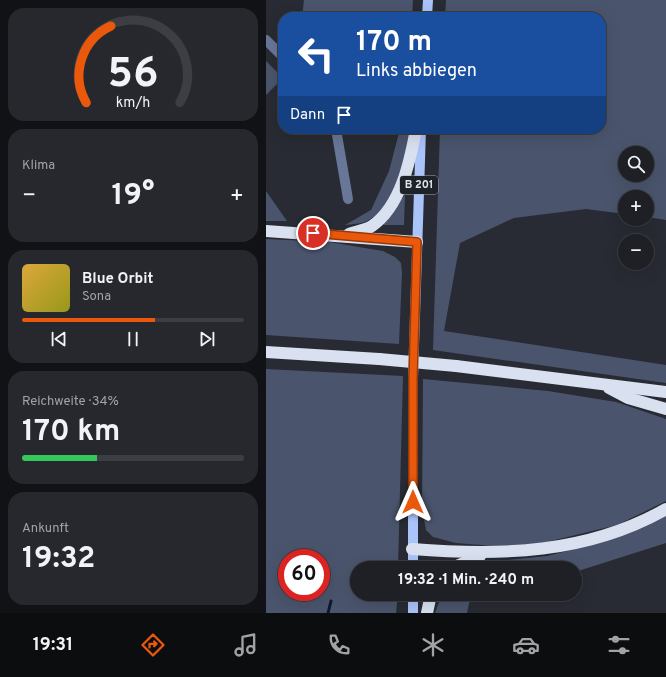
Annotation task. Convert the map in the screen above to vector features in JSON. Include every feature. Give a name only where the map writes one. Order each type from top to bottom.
[{"type":"highway","points":[[344,235],[372,226],[396,201],[411,156],[415,134]]},
{"type":"highway","points":[[266,231],[344,235],[417,242]]},
{"type":"highway","points":[[266,352],[379,359],[456,366],[666,392]]},
{"type":"highway","points":[[601,384],[628,398],[666,409]]},
{"type":"highway","points":[[412,549],[485,554],[538,551],[570,545],[650,518],[666,509]]},
{"type":"highway","points":[[465,561],[485,554]]},
{"type":"highway","points":[[427,613],[430,601]]},
{"type":"main road","points":[[427,12],[428,0]]},
{"type":"main road","name":"B 201","points":[[413,561],[413,378],[421,134]]},
{"type":"main road","points":[[413,601],[413,613]]},
{"type":"street","points":[[266,40],[278,52]]},
{"type":"street","points":[[337,134],[348,199]]},
{"type":"shaded area","points":[[304,0],[413,0],[412,12],[303,12]]},
{"type":"shaded area","points":[[446,0],[666,0],[666,220],[654,218],[654,190],[618,190],[618,213],[586,209],[514,218],[460,243],[444,331],[666,365],[666,383],[433,350],[440,134],[606,134],[606,12],[445,12]]},
{"type":"shaded area","points":[[266,61],[278,73],[278,83],[266,95]]},
{"type":"shaded area","points":[[399,134],[410,134],[403,167],[398,181],[385,205],[377,214],[367,221],[345,225],[371,210],[389,171]]},
{"type":"shaded area","points":[[266,191],[287,221],[266,221]]},
{"type":"shaded area","points":[[405,195],[404,225],[383,225],[404,196]]},
{"type":"shaded area","points":[[266,239],[329,242],[383,251],[395,257],[401,263],[402,273],[399,344],[266,335]]},
{"type":"shaded area","points":[[266,369],[403,376],[398,561],[350,561],[350,601],[397,601],[396,613],[266,613]]},
{"type":"shaded area","points":[[423,379],[548,391],[616,402],[666,419],[666,501],[617,525],[538,544],[494,546],[456,543],[433,537],[426,530],[422,509]]},
{"type":"shaded area","points":[[666,515],[666,543],[582,570],[582,561],[498,561],[547,556],[607,541]]},
{"type":"shaded area","points":[[439,601],[470,601],[467,613],[435,613]]},
{"type":"waterway","points":[[328,613],[331,601]]},
{"type":"route","points":[[313,233],[417,242],[413,378],[413,502]]}]
